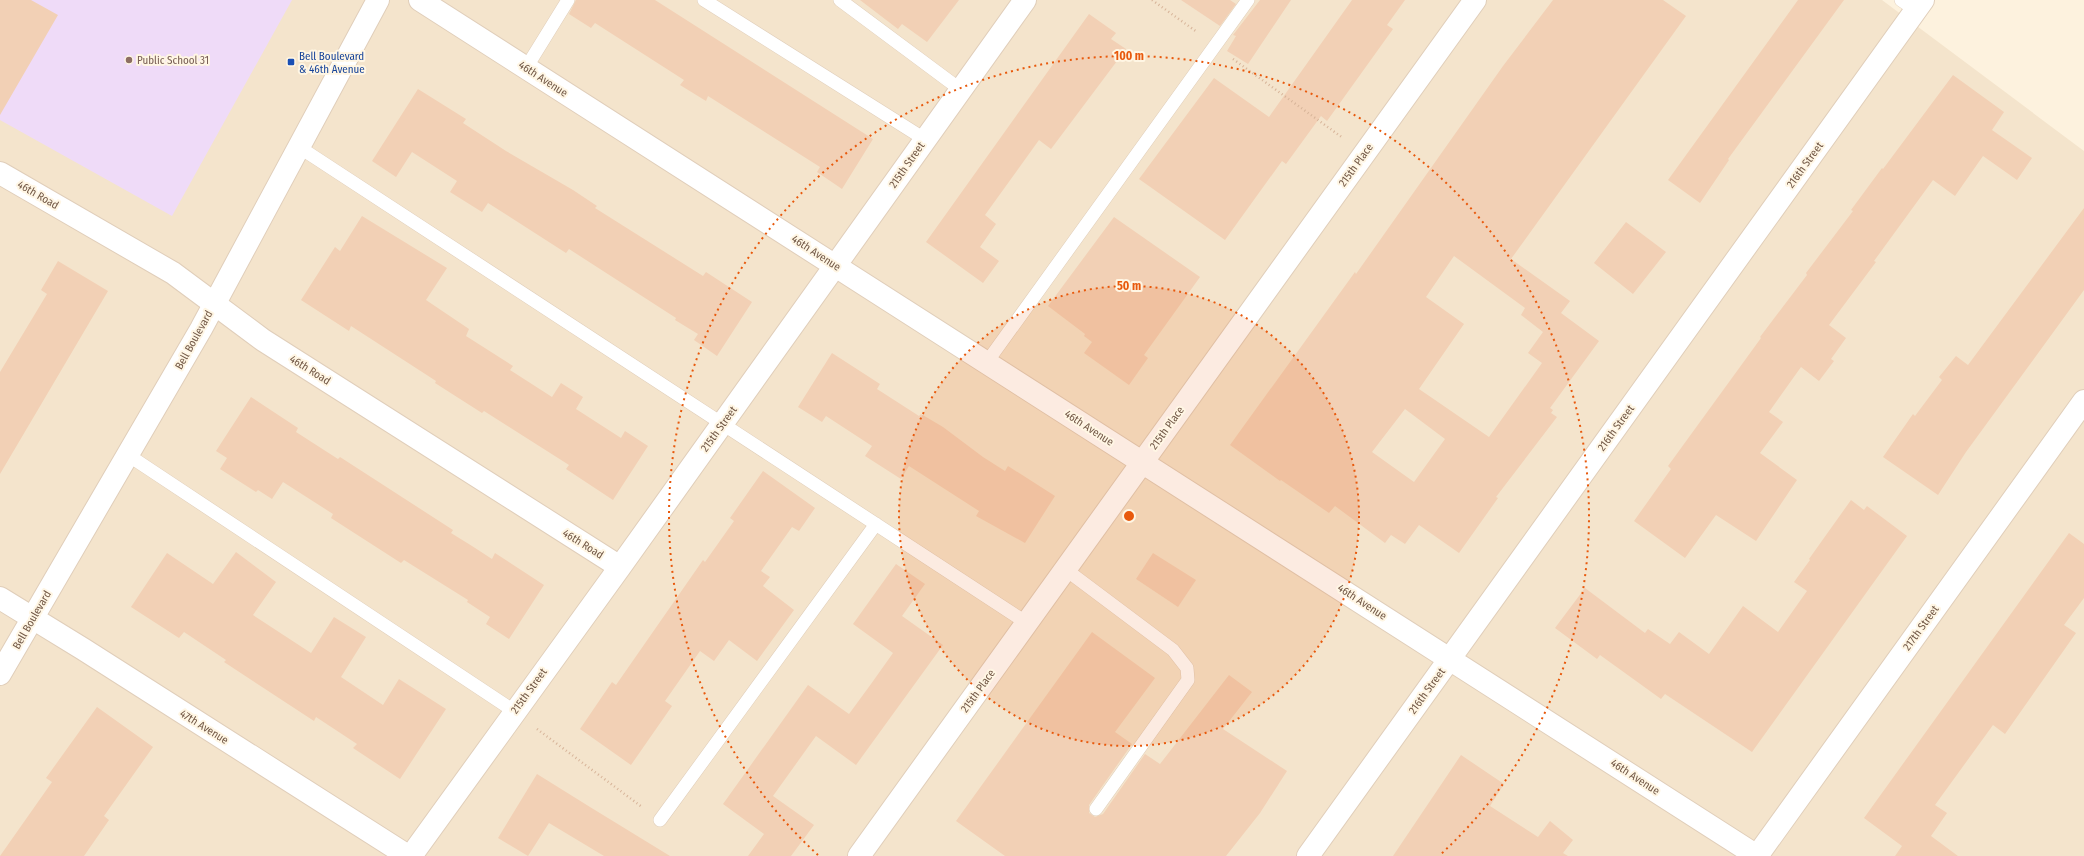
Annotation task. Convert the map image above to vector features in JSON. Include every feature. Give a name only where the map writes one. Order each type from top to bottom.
[{"type":"street","name":"Bell Boulevard","points":[[0,674],[214,304],[378,0]]},
{"type":"street","name":"46th Avenue","points":[[420,0],[1757,856]]},
{"type":"street","name":"215th Street","points":[[411,856],[514,711],[723,424],[1025,0]]},
{"type":"street","name":"215th Place","points":[[859,856],[1475,0]]},
{"type":"street","name":"216th Street","points":[[1308,856],[1450,659],[1914,3]]},
{"type":"street","name":"46th Road","points":[[0,173],[173,273],[262,340],[620,567]]},
{"type":"street","name":"217th Street","points":[[1757,856],[2084,401]]},
{"type":"street","name":"47th Avenue","points":[[0,598],[33,617],[408,856]]},
{"type":"lane","points":[[526,68],[568,0]]},
{"type":"lane","points":[[704,0],[926,140]]},
{"type":"lane","points":[[840,0],[961,90]]},
{"type":"lane","points":[[987,362],[1248,0]]},
{"type":"lane","points":[[299,148],[1027,622]]},
{"type":"lane","points":[[128,455],[514,711]]},
{"type":"lane","points":[[660,820],[876,524]]},
{"type":"lane","points":[[1065,570],[1173,650],[1187,668],[1188,680],[1096,808]]},
{"type":"path","points":[[1152,0],[1365,154]]},
{"type":"path","points":[[514,711],[660,820]]},
{"type":"shaded area","points":[[0,0],[1882,0],[2084,151],[2084,856],[0,856]]},
{"type":"shaded area","name":"Public School 31","points":[[0,0],[292,0],[172,216],[0,120]]},
{"type":"building","points":[[0,0],[31,0],[58,15],[0,115]]},
{"type":"building","points":[[576,0],[655,0],[873,139],[842,189],[817,172],[820,167],[708,96],[706,101],[680,85],[684,80],[595,23],[591,28],[569,14]]},
{"type":"building","points":[[860,0],[959,0],[927,42],[902,24],[898,29]]},
{"type":"building","points":[[1181,0],[1230,0],[1236,4],[1220,26]]},
{"type":"building","points":[[1260,0],[1291,0],[1248,64],[1227,51],[1236,36],[1233,35]]},
{"type":"building","points":[[1352,0],[1405,0],[1387,25],[1393,29],[1327,121],[1321,116],[1286,164],[1282,161],[1225,240],[1139,179],[1214,78],[1269,117]]},
{"type":"building","points":[[1553,0],[1663,0],[1686,16],[1511,259],[1570,301],[1561,313],[1599,341],[1550,408],[1553,410],[1551,413],[1557,417],[1496,497],[1498,498],[1459,553],[1419,525],[1405,544],[1391,535],[1385,543],[1335,506],[1329,513],[1281,480],[1280,481],[1230,445],[1355,272],[1356,274],[1503,66]],"holes":[[[1454,256],[1525,308],[1521,315],[1543,332],[1528,353],[1542,363],[1489,437],[1419,389],[1464,324],[1426,297]],[[1405,409],[1445,439],[1414,482],[1372,452]]]},
{"type":"building","points":[[1798,0],[1844,0],[1728,159],[1729,160],[1700,203],[1668,180]]},
{"type":"building","points":[[1089,14],[1116,33],[1111,39],[1126,49],[1051,149],[1039,140],[985,215],[996,224],[980,247],[999,261],[983,283],[926,242]]},
{"type":"building","points":[[1953,75],[2004,112],[1992,130],[2032,158],[2017,180],[1983,156],[1955,196],[1933,180],[1874,261],[1876,262],[1829,325],[1846,338],[1831,359],[1834,361],[1819,381],[1801,367],[1769,412],[1783,422],[1760,453],[1797,480],[1756,541],[1716,515],[1685,558],[1634,521],[1671,469],[1668,466],[1761,338],[1760,337],[1853,211],[1851,210]]},
{"type":"building","points":[[418,89],[466,119],[463,123],[506,151],[573,190],[597,206],[595,208],[703,276],[706,272],[752,302],[717,356],[694,340],[698,334],[675,320],[676,318],[569,249],[566,253],[488,203],[482,212],[450,192],[457,181],[412,152],[396,177],[372,161]]},
{"type":"building","points":[[2084,208],[2084,290],[1966,452],[1938,495],[1883,457],[1913,414],[1915,416],[1942,380],[1939,377],[1956,356],[1968,365]]},
{"type":"building","points":[[362,216],[447,268],[426,300],[469,329],[466,336],[513,366],[510,370],[552,397],[561,383],[583,397],[576,409],[621,438],[625,431],[648,446],[613,500],[566,469],[569,465],[484,411],[482,413],[435,383],[436,381],[351,326],[349,331],[301,300],[335,247],[340,251]]},
{"type":"building","points":[[1114,217],[1200,277],[1144,355],[1148,358],[1129,385],[1084,353],[1092,342],[1084,336],[1085,334],[1048,306]]},
{"type":"building","points":[[1626,222],[1666,252],[1633,294],[1594,263]]},
{"type":"building","points":[[58,261],[108,291],[0,474],[0,372],[47,294],[41,290]]},
{"type":"building","points":[[832,353],[880,384],[877,389],[919,416],[921,414],[943,427],[983,457],[1005,471],[1008,466],[1055,496],[1025,543],[976,516],[979,511],[909,466],[901,479],[865,456],[872,446],[826,416],[822,422],[798,407]]},
{"type":"building","points":[[251,397],[298,428],[296,432],[338,459],[340,457],[453,530],[451,533],[492,559],[495,553],[544,585],[509,639],[486,624],[490,617],[467,602],[468,600],[404,560],[401,563],[331,518],[333,514],[283,482],[272,499],[258,490],[256,492],[220,469],[227,458],[216,451]]},
{"type":"building","points":[[763,471],[815,508],[799,531],[792,527],[761,571],[770,577],[763,586],[794,610],[757,661],[729,640],[714,661],[700,651],[665,701],[672,706],[631,765],[580,729],[612,682],[616,685],[703,560],[705,562],[734,521],[730,518]]},
{"type":"building","points":[[1851,500],[1864,510],[1867,506],[1907,536],[1752,752],[1665,694],[1661,699],[1600,655],[1597,659],[1555,628],[1585,588],[1645,633],[1648,629],[1670,644],[1679,632],[1709,654],[1743,606],[1778,632],[1807,591],[1794,582]]},
{"type":"building","points":[[2069,533],[2084,544],[2084,598],[2064,625],[2076,633],[2005,734],[1993,725],[1935,805],[1947,813],[1931,836],[1958,856],[1895,856],[1902,846],[1864,818]]},
{"type":"building","points":[[236,552],[276,582],[253,615],[311,653],[334,617],[366,637],[341,677],[383,705],[399,679],[446,709],[400,779],[353,748],[357,744],[316,717],[314,721],[224,662],[226,660],[184,632],[179,638],[131,607],[167,553],[213,584]]},
{"type":"building","points":[[1153,553],[1196,580],[1178,607],[1136,579]]},
{"type":"building","points":[[896,564],[925,584],[902,616],[943,645],[856,765],[816,736],[773,796],[814,825],[791,856],[748,856],[764,834],[723,804],[808,685],[849,714],[871,684],[893,653],[853,624]]},
{"type":"building","points":[[1092,632],[1155,678],[1115,732],[1132,744],[1089,805],[1089,813],[1095,817],[1103,814],[1145,754],[1160,764],[1229,675],[1252,692],[1223,729],[1287,771],[1260,813],[1226,856],[1005,856],[956,821]]},
{"type":"building","points":[[97,707],[153,747],[104,816],[109,820],[84,856],[0,856],[52,782],[46,778]]},
{"type":"building","points":[[1461,755],[1504,784],[1490,806],[1538,837],[1550,821],[1573,840],[1563,853],[1568,856],[1393,856]]},
{"type":"building","points":[[537,774],[670,856],[604,856],[549,823],[528,856],[498,838]]},
{"type":"place","name":"Public School 31","points":[[129,60]]},
{"type":"place","name":"Bell Boulevard & 46th Avenue","points":[[291,62]]}]
